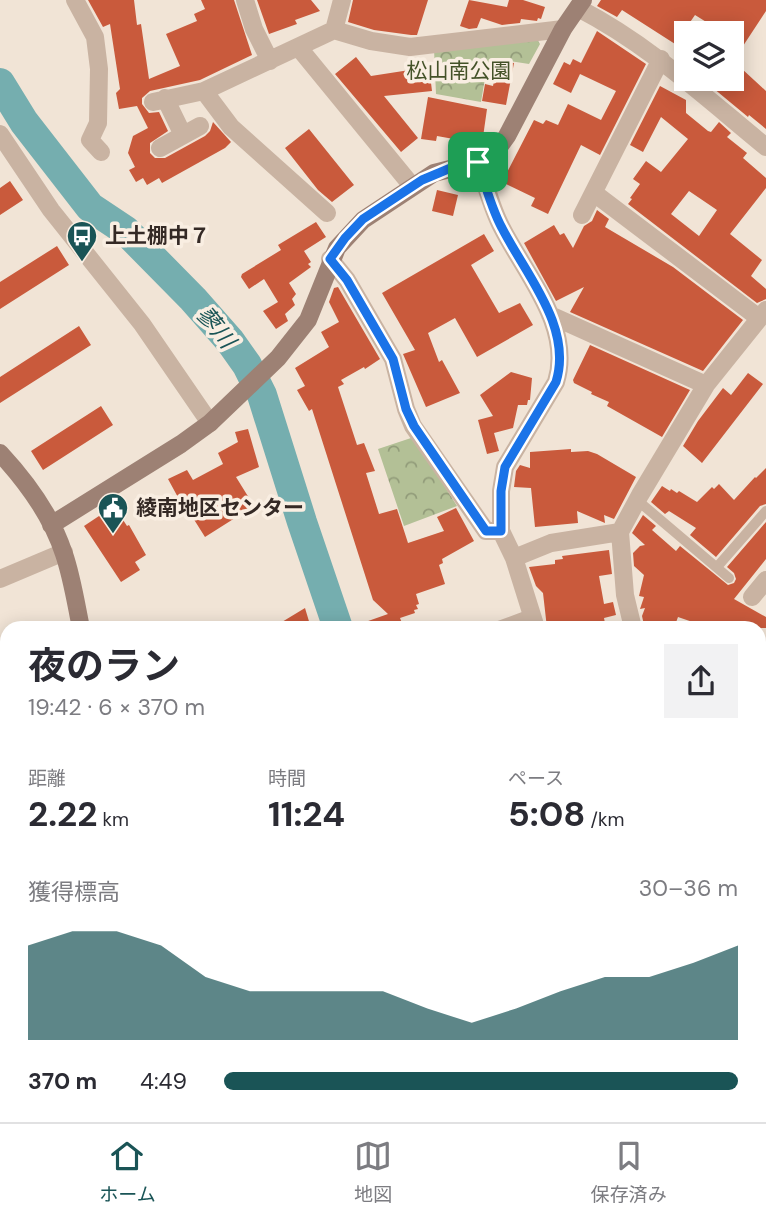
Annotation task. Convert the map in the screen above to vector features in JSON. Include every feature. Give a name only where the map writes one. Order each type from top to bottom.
[{"type":"street","points":[[75,0],[95,37],[99,69],[99,114],[90,140],[102,152]]},
{"type":"street","points":[[245,0],[254,29],[270,61]]},
{"type":"street","points":[[334,30],[342,0]]},
{"type":"street","points":[[51,525],[181,444],[209,423],[274,361],[290,345],[308,320],[330,259],[363,219],[434,173],[478,162],[499,147],[564,29],[581,4],[661,59],[766,147]]},
{"type":"street","points":[[183,135],[159,100],[204,90],[334,30],[371,41],[410,47],[564,29]]},
{"type":"street","points":[[299,48],[412,186]]},
{"type":"street","points":[[582,215],[661,59]]},
{"type":"street","points":[[204,90],[231,127],[327,213]]},
{"type":"street","points":[[160,148],[200,126]]},
{"type":"street","points":[[0,134],[51,210],[142,324],[209,423]]},
{"type":"street","points":[[478,162],[500,226],[550,315],[561,352],[561,367],[556,382],[505,467],[501,491],[501,531],[514,558],[533,621]]},
{"type":"street","points":[[594,193],[763,314],[706,385],[620,532],[625,594],[631,621]]},
{"type":"street","points":[[330,259],[347,280],[393,359],[406,409],[414,426],[486,531],[501,531]]},
{"type":"street","points":[[550,315],[706,385]]},
{"type":"street","points":[[0,453],[16,470],[51,525],[64,552],[79,621]]},
{"type":"street","points":[[514,558],[551,543],[620,532]]},
{"type":"street","points":[[0,579],[64,552]]},
{"type":"street","points":[[752,597],[766,580]]},
{"type":"lane","points":[[637,500],[729,578]]},
{"type":"lane","points":[[717,567],[766,511]]},
{"type":"green space","name":"松山南公園","points":[[535,36],[540,44],[529,64],[496,59],[493,79],[485,78],[481,102],[436,94],[434,49]]},
{"type":"green space","points":[[414,437],[457,506],[404,526],[378,449]]},
{"type":"building","points":[[88,0],[134,0],[137,25],[141,24],[149,79],[180,66],[166,34],[197,21],[194,14],[205,9],[201,0],[234,0],[252,55],[200,80],[150,91],[142,98],[142,104],[149,113],[159,112],[168,131],[150,143],[150,153],[155,158],[165,158],[205,136],[213,122],[231,142],[225,148],[162,183],[159,178],[147,185],[143,178],[136,182],[129,170],[135,167],[128,153],[133,136],[148,128],[137,106],[119,109],[116,93],[120,89],[110,24],[103,27]]},
{"type":"building","points":[[257,0],[311,0],[320,11],[295,20],[297,24],[269,34]]},
{"type":"building","points":[[353,0],[428,0],[417,35],[411,35],[374,30],[348,22]]},
{"type":"building","points":[[469,0],[507,7],[509,0],[523,0],[545,7],[541,19],[538,18],[537,21],[521,19],[520,23],[502,25],[481,18],[477,28],[469,29],[460,26]]},
{"type":"building","points":[[601,0],[766,0],[766,11],[744,44],[744,21],[705,21],[695,15],[691,21],[674,21],[674,43],[622,10],[617,17],[597,6]]},
{"type":"building","points":[[597,31],[646,64],[600,155],[581,145],[548,214],[531,206],[535,198],[502,182],[534,120],[543,124],[546,120],[558,125],[568,104],[601,120],[616,91],[580,74],[571,93],[553,84],[564,62],[570,65],[573,59],[581,63]]},
{"type":"building","points":[[356,57],[371,76],[429,67],[432,91],[384,96],[418,138],[401,152],[335,74]]},
{"type":"building","points":[[498,60],[514,63],[506,105],[482,101],[485,84],[493,86]]},
{"type":"building","points":[[744,71],[766,91],[766,129],[749,115],[748,117],[717,91],[744,91]]},
{"type":"building","points":[[660,86],[686,100],[686,113],[708,131],[711,132],[719,122],[731,133],[727,137],[747,153],[743,158],[766,178],[766,188],[730,234],[762,260],[751,276],[766,289],[766,299],[757,303],[628,204],[640,184],[633,179],[646,161],[661,172],[688,139],[661,117],[643,152],[630,145]],"holes":[[[689,191],[717,210],[699,236],[671,214]]]},
{"type":"building","points":[[428,97],[487,109],[483,137],[477,136],[476,143],[437,136],[436,141],[421,139]]},
{"type":"building","points":[[309,129],[354,185],[332,202],[318,190],[285,148]]},
{"type":"building","points":[[10,181],[23,200],[0,215],[0,188]]},
{"type":"building","points":[[437,190],[458,195],[453,216],[432,211]]},
{"type":"building","points":[[597,210],[609,219],[605,227],[673,267],[743,320],[703,371],[570,312],[584,287],[556,301],[524,243],[554,225],[560,235],[564,233],[573,248],[584,226],[592,221]]},
{"type":"building","points":[[316,222],[326,237],[304,251],[311,267],[289,283],[296,294],[292,299],[295,305],[285,314],[288,321],[276,329],[263,311],[278,302],[264,279],[249,289],[241,277],[242,274],[281,250],[278,245]]},
{"type":"building","points":[[484,234],[494,251],[471,265],[499,313],[520,303],[533,325],[477,357],[455,318],[428,333],[439,362],[442,360],[460,393],[426,407],[403,354],[415,350],[382,293]]},
{"type":"building","points":[[57,246],[69,265],[0,309],[0,282]]},
{"type":"building","points":[[338,287],[380,359],[341,380],[344,384],[338,387],[357,445],[364,443],[375,471],[366,473],[379,514],[397,509],[408,543],[444,531],[437,517],[456,508],[474,541],[442,559],[443,563],[439,565],[445,584],[416,594],[418,609],[414,610],[415,613],[400,618],[401,621],[368,621],[388,614],[373,600],[312,409],[309,411],[297,390],[305,386],[295,368],[329,347],[321,332],[339,322],[329,302],[334,288]]},
{"type":"building","points":[[79,326],[91,345],[0,403],[0,377]]},
{"type":"building","points":[[590,345],[690,390],[662,437],[607,406],[609,402],[574,383]]},
{"type":"building","points":[[511,372],[532,378],[530,400],[527,405],[518,405],[513,428],[494,433],[499,451],[487,454],[478,420],[493,416],[480,395]]},
{"type":"building","points":[[748,373],[763,384],[702,463],[683,446],[723,388],[731,395]]},
{"type":"building","points":[[101,406],[113,425],[43,470],[31,451]]},
{"type":"building","points":[[248,429],[259,467],[236,477],[254,506],[205,537],[188,510],[186,512],[168,479],[187,470],[193,480],[223,464],[218,453],[238,442],[235,432]]},
{"type":"building","points":[[571,449],[571,452],[588,451],[597,454],[636,477],[614,519],[604,515],[605,523],[577,511],[578,523],[535,527],[531,488],[514,487],[516,471],[520,465],[530,468],[530,452]]},
{"type":"building","points":[[766,468],[766,504],[760,506],[716,557],[690,535],[696,528],[669,511],[665,514],[651,502],[662,486],[670,491],[679,491],[697,502],[712,487],[714,489],[719,484],[734,500]]},
{"type":"building","name":"綾南地区センター","points":[[114,506],[127,526],[129,525],[146,555],[135,562],[140,570],[121,582],[84,526]]},
{"type":"building","points":[[643,515],[656,526],[652,530],[676,551],[680,546],[728,585],[736,579],[727,567],[766,522],[766,559],[734,599],[766,617],[766,621],[690,621],[678,617],[677,621],[643,621],[645,608],[640,609],[644,597],[639,596],[644,575],[634,566],[633,553],[645,545],[632,533]]},
{"type":"building","points":[[609,550],[612,574],[599,576],[604,604],[613,602],[616,615],[604,618],[605,621],[546,621],[543,593],[536,586],[529,567],[555,564],[555,560],[563,559],[562,556]]},
{"type":"building","points":[[305,608],[309,621],[284,621]]},
{"type":"waterway","name":"蓼川","points":[[0,83],[24,122],[90,207],[126,231],[193,299],[247,365],[262,395],[336,621]]},
{"type":"place","name":"上土棚中７","points":[[82,263]]},
{"type":"place","name":"綾南地区センター","points":[[113,535]]},
{"type":"route","points":[[478,162],[500,226],[550,315],[561,352],[561,367],[556,382],[505,467],[501,491],[501,531],[486,531],[414,426],[406,409],[393,359],[347,280],[330,259],[363,219],[422,180],[434,173],[478,162]]}]
